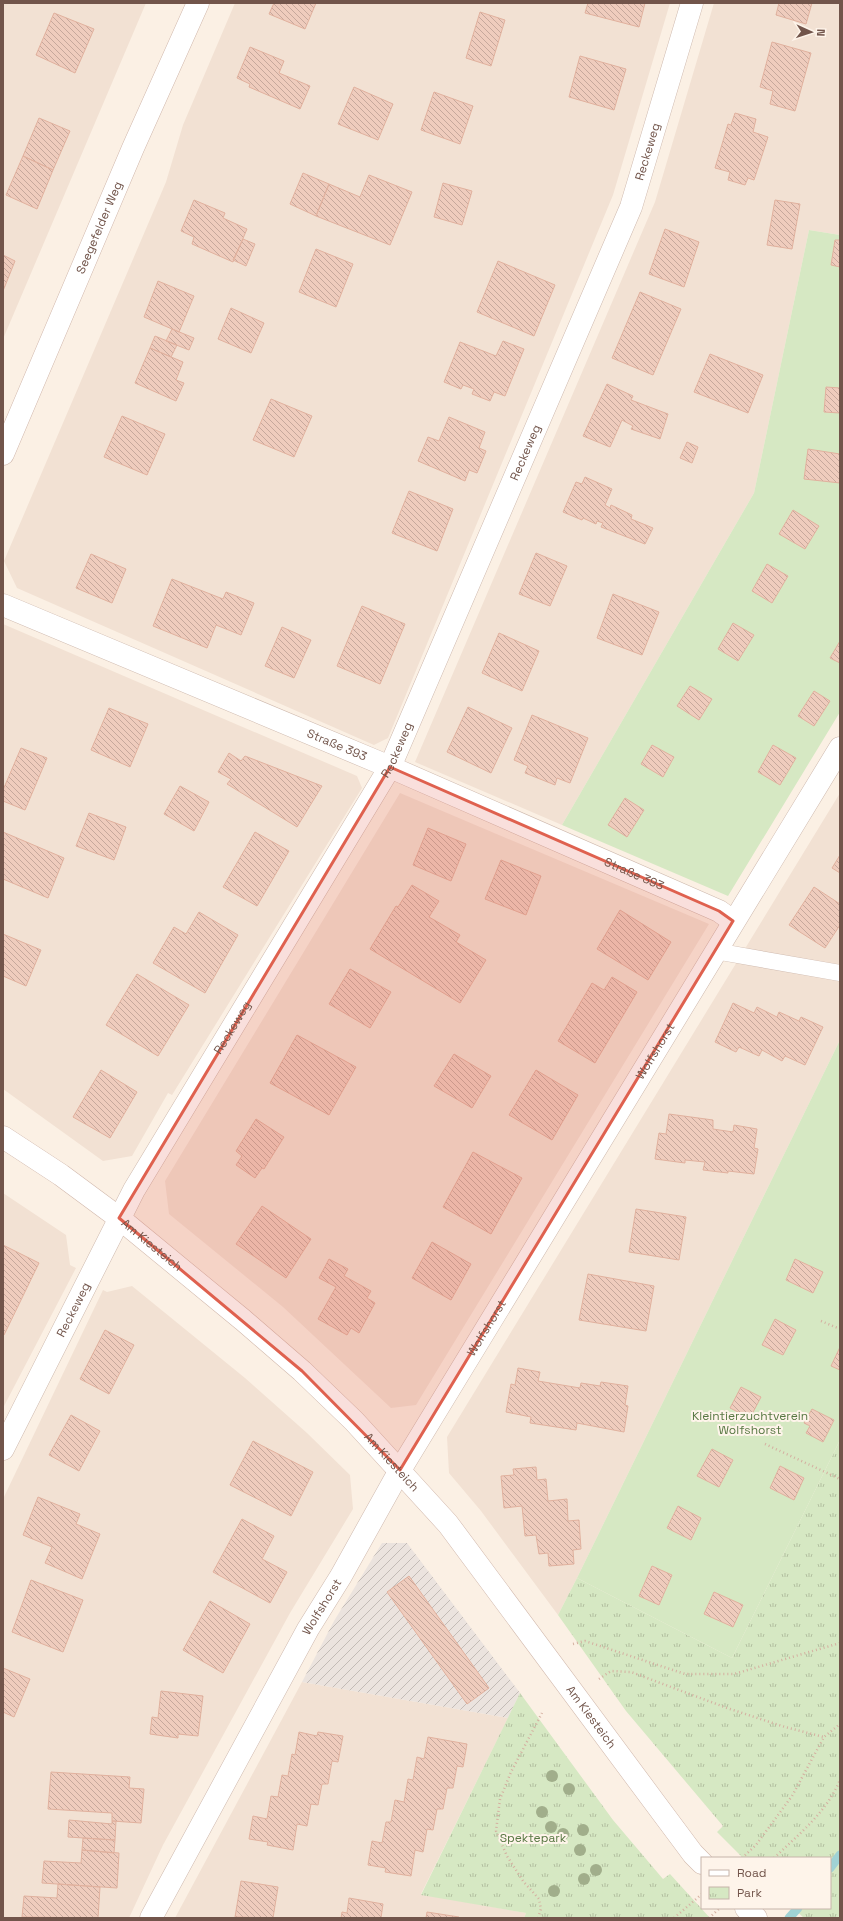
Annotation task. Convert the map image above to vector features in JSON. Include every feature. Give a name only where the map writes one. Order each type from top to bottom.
[{"type":"street","name":"Seegefelder Weg","points":[[3,454],[103,217],[198,3]]},
{"type":"street","name":"Reckeweg","points":[[3,1449],[134,1190],[390,767],[631,207],[692,3]]},
{"type":"street","name":"Straße 393","points":[[3,605],[390,767],[719,911],[734,921]]},
{"type":"street","name":"Wolfshorst","points":[[152,1918],[308,1629],[341,1576],[400,1470],[840,748]]},
{"type":"street","name":"Am Kiesteich","points":[[3,1137],[61,1175],[119,1218],[302,1371],[354,1421],[448,1524],[697,1858]]},
{"type":"street","points":[[747,1909],[756,1918]]},
{"type":"lane","points":[[715,951],[840,974]]},
{"type":"path","points":[[821,1321],[840,1329]]},
{"type":"path","points":[[765,1444],[840,1479]]},
{"type":"path","points":[[573,1644],[585,1642],[685,1674],[734,1674],[840,1642]]},
{"type":"path","points":[[599,1680],[611,1671],[631,1672],[727,1708],[785,1727],[824,1737]]},
{"type":"path","points":[[538,1918],[541,1909],[539,1899],[523,1881],[506,1856],[496,1831],[500,1799],[511,1772],[542,1713]]},
{"type":"path","points":[[743,1857],[756,1845],[792,1796],[824,1737],[840,1724]]},
{"type":"path","points":[[775,1857],[815,1819],[834,1793],[840,1780]]},
{"type":"path","points":[[674,1918],[701,1895]]},
{"type":"path","points":[[709,1918],[719,1909]]},
{"type":"highlighted area","points":[[390,767],[719,911],[733,921],[400,1470],[302,1371],[119,1218]]},
{"type":"shaded area","points":[[3,3],[146,3],[3,339]]},
{"type":"shaded area","points":[[235,3],[670,3],[613,195],[388,738],[374,745],[17,588],[4,561],[166,182],[183,125]]},
{"type":"shaded area","points":[[714,3],[840,3],[840,235],[809,230],[754,493],[562,825],[415,762],[655,202]]},
{"type":"shaded area","points":[[3,624],[357,776],[362,788],[172,1095],[168,1093],[132,1156],[103,1161],[3,1089]]},
{"type":"shaded area","points":[[400,793],[709,924],[416,1405],[391,1408],[283,1307],[169,1214],[165,1181]]},
{"type":"shaded area","points":[[840,793],[840,1040],[558,1615],[481,1511],[449,1473],[447,1437]]},
{"type":"shaded area","points":[[3,1193],[66,1235],[70,1265],[76,1268],[3,1408]]},
{"type":"shaded area","points":[[132,1286],[245,1378],[307,1433],[350,1475],[353,1509],[290,1613],[163,1845],[129,1918],[3,1918],[3,1499],[103,1290],[107,1292]]},
{"type":"shaded area","points":[[382,1543],[407,1543],[520,1693],[508,1718],[302,1682],[334,1621]]},
{"type":"shaded area","points":[[302,1682],[508,1718],[421,1894],[526,1913],[524,1918],[175,1918]]},
{"type":"green space","points":[[809,230],[840,235],[840,712],[728,896],[562,825],[754,493]]},
{"type":"green space","name":"Kleintierzuchtverein Wolfshorst","points":[[840,1040],[840,1440],[732,1658],[577,1578]]},
{"type":"green space","points":[[840,1440],[840,1918],[804,1918],[794,1909],[831,1909],[831,1857],[742,1857],[717,1832],[723,1826],[626,1711],[558,1615],[577,1578],[732,1658]]},
{"type":"green space","name":"Spektepark","points":[[520,1693],[613,1820],[663,1879],[670,1874],[710,1918],[524,1918],[526,1913],[421,1895]]},
{"type":"building","points":[[274,3],[316,3],[305,29],[269,14]]},
{"type":"building","points":[[588,3],[645,3],[639,27],[585,13]]},
{"type":"building","points":[[779,3],[812,3],[806,24],[776,15]]},
{"type":"building","points":[[480,12],[505,20],[491,66],[466,58]]},
{"type":"building","points":[[54,13],[94,29],[75,73],[36,55]]},
{"type":"building","points":[[772,42],[811,53],[795,111],[770,104],[773,91],[760,87]]},
{"type":"building","points":[[250,47],[284,61],[279,73],[310,86],[300,109],[249,87],[250,84],[237,78]]},
{"type":"building","points":[[580,56],[626,69],[614,110],[569,97]]},
{"type":"building","points":[[354,87],[393,104],[378,140],[338,124]]},
{"type":"building","points":[[434,92],[473,106],[460,144],[421,130]]},
{"type":"building","points":[[735,113],[756,119],[753,132],[768,137],[754,180],[748,178],[745,185],[728,180],[730,172],[715,168],[728,124],[731,125]]},
{"type":"building","points":[[39,118],[70,131],[53,170],[23,156]]},
{"type":"building","points":[[23,156],[53,170],[37,209],[6,195]]},
{"type":"building","points":[[303,173],[329,184],[316,216],[290,204]]},
{"type":"building","points":[[369,175],[412,192],[390,245],[316,216],[329,184],[360,197]]},
{"type":"building","points":[[443,183],[472,191],[462,225],[434,217]]},
{"type":"building","points":[[194,200],[225,213],[223,218],[247,229],[233,262],[192,244],[194,237],[181,231]]},
{"type":"building","points":[[775,200],[800,204],[792,249],[767,245]]},
{"type":"building","points":[[665,229],[699,242],[684,287],[649,274]]},
{"type":"building","points":[[243,239],[255,244],[246,266],[233,260]]},
{"type":"building","points":[[835,240],[840,240],[840,267],[831,265]]},
{"type":"building","points":[[316,249],[353,264],[336,307],[299,292]]},
{"type":"building","points":[[3,255],[15,261],[3,291]]},
{"type":"building","points":[[498,261],[555,285],[534,336],[477,312]]},
{"type":"building","points":[[158,281],[194,296],[179,332],[144,317]]},
{"type":"building","points":[[640,292],[681,309],[653,375],[612,358]]},
{"type":"building","points":[[231,308],[264,323],[251,353],[218,339]]},
{"type":"building","points":[[172,329],[194,338],[189,350],[166,341]]},
{"type":"building","points":[[155,336],[177,345],[171,357],[150,348]]},
{"type":"building","points":[[503,341],[524,349],[505,396],[494,392],[490,401],[472,394],[474,389],[463,385],[461,389],[444,382],[460,342],[496,356]]},
{"type":"building","points":[[150,348],[183,362],[176,380],[184,383],[176,401],[135,383]]},
{"type":"building","points":[[710,354],[763,375],[748,413],[694,392]]},
{"type":"building","points":[[607,384],[633,396],[631,400],[668,414],[660,439],[631,429],[633,426],[622,420],[610,447],[583,436]]},
{"type":"building","points":[[826,387],[840,388],[840,413],[824,412]]},
{"type":"building","points":[[271,399],[312,416],[294,457],[253,440]]},
{"type":"building","points":[[122,416],[165,434],[147,475],[104,457]]},
{"type":"building","points":[[449,417],[485,432],[479,448],[486,451],[477,473],[469,470],[465,481],[418,461],[428,437],[439,441]]},
{"type":"building","points":[[687,442],[698,447],[692,463],[680,458]]},
{"type":"building","points":[[808,449],[840,454],[840,483],[804,479]]},
{"type":"building","points":[[585,477],[612,489],[605,505],[610,508],[611,505],[632,515],[631,519],[653,528],[645,544],[601,527],[603,523],[597,521],[596,524],[563,512],[576,482],[582,484]]},
{"type":"building","points":[[409,491],[453,509],[437,551],[392,533]]},
{"type":"building","points":[[793,510],[819,526],[805,549],[779,534]]},
{"type":"building","points":[[536,553],[567,566],[550,606],[519,594]]},
{"type":"building","points":[[91,554],[126,569],[112,603],[76,588]]},
{"type":"building","points":[[767,564],[788,576],[772,603],[752,591]]},
{"type":"building","points":[[172,579],[223,599],[226,592],[254,603],[241,635],[216,625],[207,648],[153,626]]},
{"type":"building","points":[[613,594],[659,612],[642,655],[597,638]]},
{"type":"building","points":[[362,606],[405,624],[380,684],[337,666]]},
{"type":"building","points":[[733,623],[754,635],[738,661],[718,649]]},
{"type":"building","points":[[282,627],[311,640],[294,678],[265,666]]},
{"type":"building","points":[[499,633],[539,651],[522,691],[482,673]]},
{"type":"building","points":[[840,641],[840,663],[830,658]]},
{"type":"building","points":[[690,686],[712,699],[699,720],[677,706]]},
{"type":"building","points":[[814,691],[830,701],[814,726],[798,716]]},
{"type":"building","points":[[468,707],[512,728],[491,773],[447,752]]},
{"type":"building","points":[[109,708],[148,724],[130,767],[91,750]]},
{"type":"building","points":[[532,715],[588,738],[570,783],[557,778],[555,785],[525,773],[528,766],[514,760]]},
{"type":"building","points":[[652,745],[674,757],[663,777],[641,764]]},
{"type":"building","points":[[773,745],[796,758],[780,785],[758,772]]},
{"type":"building","points":[[21,748],[47,758],[25,810],[3,801],[3,790]]},
{"type":"building","points":[[229,753],[241,761],[245,756],[322,786],[297,827],[227,784],[231,779],[218,772]]},
{"type":"building","points":[[180,786],[209,802],[194,831],[164,814]]},
{"type":"building","points":[[625,798],[644,810],[627,837],[608,825]]},
{"type":"building","points":[[89,813],[126,827],[114,860],[76,846]]},
{"type":"building","points":[[428,828],[466,844],[451,881],[413,865]]},
{"type":"building","points":[[3,832],[64,858],[48,898],[3,879]]},
{"type":"building","points":[[255,832],[289,851],[257,906],[223,887]]},
{"type":"building","points":[[840,855],[840,873],[832,868]]},
{"type":"building","points":[[501,860],[541,876],[526,915],[485,899]]},
{"type":"building","points":[[412,885],[439,901],[429,917],[460,935],[456,942],[486,960],[460,1003],[370,949],[396,906],[398,907]]},
{"type":"building","points":[[814,887],[840,904],[840,925],[825,948],[789,925]]},
{"type":"building","points":[[620,910],[671,942],[648,980],[597,949]]},
{"type":"building","points":[[199,912],[238,935],[205,993],[153,963],[174,927],[186,934]]},
{"type":"building","points":[[3,934],[41,950],[26,986],[3,976]]},
{"type":"building","points":[[350,969],[391,992],[370,1028],[329,1004]]},
{"type":"building","points":[[137,974],[189,1005],[158,1056],[106,1025]]},
{"type":"building","points":[[612,977],[637,992],[595,1063],[558,1041],[592,983],[604,990]]},
{"type":"building","points":[[733,1003],[754,1013],[757,1007],[777,1017],[779,1012],[799,1021],[801,1017],[823,1027],[805,1065],[785,1056],[782,1061],[762,1050],[759,1056],[739,1047],[736,1052],[715,1042]]},
{"type":"building","points":[[297,1035],[356,1067],[329,1115],[270,1083]]},
{"type":"building","points":[[454,1054],[491,1076],[472,1108],[434,1086]]},
{"type":"building","points":[[101,1070],[137,1092],[110,1138],[73,1117]]},
{"type":"building","points":[[536,1070],[578,1095],[552,1140],[509,1115]]},
{"type":"building","points":[[669,1114],[713,1120],[713,1129],[733,1132],[734,1125],[757,1129],[754,1148],[758,1149],[754,1174],[703,1170],[705,1162],[685,1160],[685,1163],[655,1159],[659,1133],[666,1134]]},
{"type":"building","points":[[256,1119],[284,1137],[264,1169],[262,1168],[255,1178],[236,1165],[242,1156],[236,1151]]},
{"type":"building","points":[[473,1152],[522,1178],[491,1234],[443,1207]]},
{"type":"building","points":[[262,1206],[311,1239],[286,1278],[236,1244]]},
{"type":"building","points":[[636,1209],[686,1217],[679,1260],[629,1252]]},
{"type":"building","points":[[432,1242],[471,1264],[451,1300],[412,1278]]},
{"type":"building","points":[[3,1245],[39,1263],[4,1335],[3,1335]]},
{"type":"building","points":[[329,1259],[348,1269],[344,1276],[371,1291],[367,1298],[375,1303],[359,1333],[351,1328],[347,1335],[318,1319],[336,1287],[319,1278]]},
{"type":"building","points":[[795,1259],[823,1272],[813,1293],[786,1280]]},
{"type":"building","points":[[588,1274],[654,1286],[646,1331],[579,1320]]},
{"type":"building","points":[[775,1319],[796,1330],[783,1355],[762,1345]]},
{"type":"building","points":[[105,1330],[134,1345],[109,1394],[80,1379]]},
{"type":"building","points":[[840,1347],[840,1370],[831,1366]]},
{"type":"building","points":[[518,1368],[540,1372],[538,1381],[580,1388],[581,1383],[600,1386],[601,1382],[628,1386],[625,1405],[628,1406],[624,1432],[577,1423],[576,1430],[530,1423],[531,1417],[506,1412],[511,1384],[515,1385]]},
{"type":"building","points":[[741,1387],[761,1397],[750,1418],[730,1408]]},
{"type":"building","points":[[812,1409],[834,1420],[823,1442],[806,1433],[810,1426],[804,1423]]},
{"type":"building","points":[[71,1415],[100,1431],[79,1471],[49,1455]]},
{"type":"building","points":[[253,1441],[313,1472],[291,1516],[230,1485]]},
{"type":"building","points":[[712,1449],[733,1460],[719,1487],[697,1476]]},
{"type":"building","points":[[780,1466],[804,1478],[794,1500],[770,1488]]},
{"type":"building","points":[[536,1467],[537,1480],[546,1479],[548,1501],[567,1499],[568,1521],[579,1520],[581,1549],[573,1550],[574,1564],[549,1566],[548,1553],[539,1554],[536,1535],[525,1536],[522,1506],[504,1508],[501,1476],[514,1475],[513,1469]]},
{"type":"building","points":[[38,1497],[80,1514],[76,1524],[100,1534],[82,1579],[45,1563],[52,1547],[23,1535]]},
{"type":"building","points":[[678,1506],[701,1518],[691,1540],[667,1528]]},
{"type":"building","points":[[242,1519],[274,1536],[262,1559],[287,1572],[270,1603],[213,1572]]},
{"type":"building","points":[[652,1566],[672,1575],[659,1605],[639,1596]]},
{"type":"building","points":[[409,1576],[489,1688],[467,1704],[387,1592]]},
{"type":"building","points":[[31,1580],[83,1600],[63,1652],[12,1632]]},
{"type":"building","points":[[714,1592],[743,1605],[733,1627],[704,1614]]},
{"type":"building","points":[[210,1601],[250,1624],[223,1673],[183,1650]]},
{"type":"building","points":[[3,1668],[30,1679],[14,1717],[3,1712]]},
{"type":"building","points":[[161,1691],[203,1696],[198,1736],[178,1734],[178,1738],[150,1734],[152,1717],[158,1718]]},
{"type":"building","points":[[299,1732],[317,1736],[318,1732],[343,1736],[338,1762],[332,1761],[328,1784],[322,1784],[318,1805],[311,1804],[307,1826],[297,1824],[293,1850],[267,1845],[268,1842],[249,1839],[253,1816],[267,1819],[271,1796],[278,1797],[282,1775],[288,1776],[292,1754],[295,1755]]},
{"type":"building","points":[[428,1737],[467,1744],[463,1767],[457,1766],[453,1788],[447,1788],[443,1809],[437,1809],[433,1830],[427,1829],[423,1852],[415,1850],[411,1876],[385,1872],[386,1868],[368,1865],[372,1841],[382,1843],[386,1822],[391,1822],[395,1800],[404,1802],[408,1779],[413,1780],[417,1757],[424,1759]]},
{"type":"building","points":[[51,1772],[130,1777],[129,1788],[144,1789],[141,1823],[112,1821],[112,1813],[48,1809]]},
{"type":"building","points":[[69,1820],[112,1824],[112,1821],[116,1821],[115,1840],[68,1837]]},
{"type":"building","points":[[83,1838],[115,1840],[114,1853],[82,1850]]},
{"type":"building","points":[[82,1850],[119,1853],[117,1888],[42,1883],[44,1861],[81,1863]]},
{"type":"building","points":[[241,1881],[278,1887],[273,1918],[235,1917]]},
{"type":"building","points":[[58,1884],[100,1887],[98,1918],[22,1917],[24,1896],[57,1898]]},
{"type":"building","points":[[349,1898],[383,1904],[381,1918],[341,1918],[342,1912],[347,1913]]},
{"type":"building","points":[[427,1912],[459,1917],[459,1918],[426,1918]]},
{"type":"waterway","points":[[831,1867],[840,1855]]},
{"type":"waterway","points":[[789,1918],[797,1909]]}]
